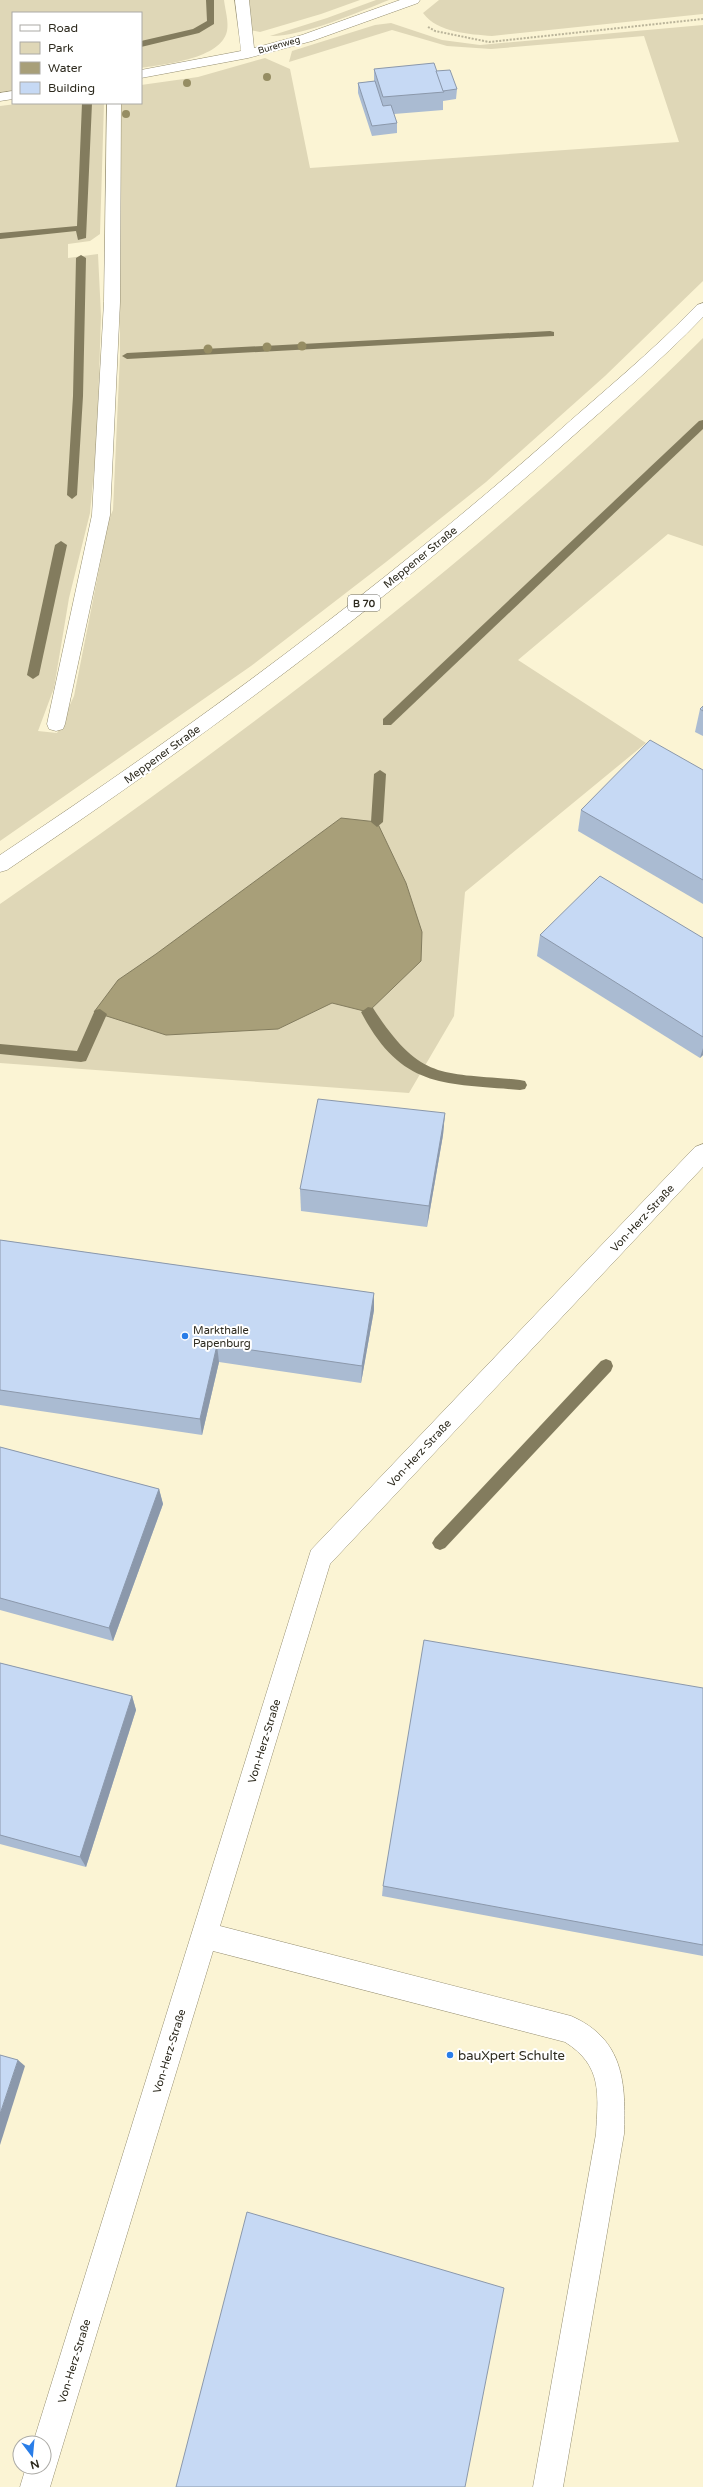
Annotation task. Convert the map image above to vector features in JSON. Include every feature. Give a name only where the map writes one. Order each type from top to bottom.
[{"type":"street","points":[[242,0],[248,54]]},
{"type":"street","name":"Burenweg","points":[[142,74],[248,54],[308,38],[413,0]]},
{"type":"street","points":[[0,97],[12,95]]},
{"type":"street","points":[[56,724],[101,515],[112,302],[114,104]]},
{"type":"street","name":"Meppener Straße","points":[[0,866],[85,809],[292,661],[502,492],[703,308]]},
{"type":"street","name":"Von-Herz-Straße","points":[[51,2435],[320,1558],[703,1153]]},
{"type":"street","points":[[204,1934],[571,2030],[594,2046],[607,2071],[611,2098],[610,2134],[548,2487]]},
{"type":"street","points":[[35,2487],[39,2475]]},
{"type":"path","points":[[393,7],[435,31],[489,42],[703,19]]},
{"type":"green space","points":[[0,0],[224,0],[227,31],[223,40],[214,48],[203,54],[177,62],[142,68],[142,12],[12,12],[12,90],[0,92]]},
{"type":"green space","points":[[245,0],[360,0],[321,14],[260,32],[250,30]]},
{"type":"green space","points":[[376,0],[389,0],[313,28],[283,35],[270,36],[327,18]]},
{"type":"green space","points":[[439,0],[703,0],[703,14],[492,36],[445,29],[429,20],[423,13]]},
{"type":"green space","points":[[391,23],[442,40],[480,45],[703,25],[703,281],[605,376],[486,482],[386,562],[251,666],[0,841],[0,106],[16,104],[104,104],[100,234],[90,241],[68,244],[68,258],[98,254],[101,316],[97,438],[90,513],[69,598],[54,688],[38,731],[57,733],[74,696],[109,519],[113,510],[120,355],[120,104],[142,104],[142,85],[198,77],[265,58],[290,69],[310,168],[679,142],[644,36],[491,49],[447,46],[392,30],[289,62],[292,51],[375,25]]},
{"type":"green space","points":[[703,338],[703,546],[668,534],[518,660],[646,743],[465,892],[454,1016],[409,1093],[0,1063],[0,904],[93,839],[275,706],[364,636],[452,565],[538,492],[622,416]]},
{"type":"water","points":[[341,818],[377,822],[406,883],[422,932],[421,961],[368,1012],[332,1003],[278,1029],[166,1035],[94,1012],[118,980],[156,954]]},
{"type":"building","points":[[434,63],[444,92],[383,97],[374,69]]},
{"type":"building","points":[[450,70],[457,89],[443,91],[436,71]]},
{"type":"building","points":[[375,81],[383,106],[391,105],[397,123],[372,126],[358,83]]},
{"type":"building","points":[[650,740],[703,770],[703,880],[581,810]]},
{"type":"building","points":[[600,876],[703,938],[703,1037],[540,935]]},
{"type":"building","points":[[318,1099],[445,1113],[429,1206],[300,1189]]},
{"type":"building","name":"Markthalle Papenburg","points":[[0,1240],[374,1293],[362,1366],[217,1345],[200,1419],[0,1390]]},
{"type":"building","points":[[0,1447],[159,1489],[109,1628],[0,1598]]},
{"type":"building","points":[[424,1640],[703,1688],[703,1945],[383,1886]]},
{"type":"building","points":[[0,1663],[132,1696],[80,1857],[0,1835]]},
{"type":"building","points":[[0,2055],[18,2060],[0,2114]]},
{"type":"building","points":[[247,2212],[504,2288],[465,2487],[176,2487]]},
{"type":"waterway","points":[[142,44],[196,31],[211,22],[210,0]]},
{"type":"waterway","points":[[81,238],[87,104]]},
{"type":"waterway","points":[[0,236],[81,228]]},
{"type":"waterway","points":[[72,495],[78,396],[81,258]]},
{"type":"waterway","points":[[127,356],[550,334]]},
{"type":"waterway","points":[[387,722],[703,423]]},
{"type":"waterway","points":[[33,675],[61,545]]},
{"type":"waterway","points":[[377,822],[380,774]]},
{"type":"waterway","points":[[368,1012],[398,1052],[407,1060],[427,1073],[448,1079],[520,1085]]},
{"type":"waterway","points":[[0,1049],[81,1057],[100,1014]]},
{"type":"waterway","points":[[440,1543],[606,1366]]},
{"type":"place","name":"Markthalle Papenburg","points":[[185,1336]]},
{"type":"place","name":"bauXpert Schulte","points":[[450,2055]]}]
